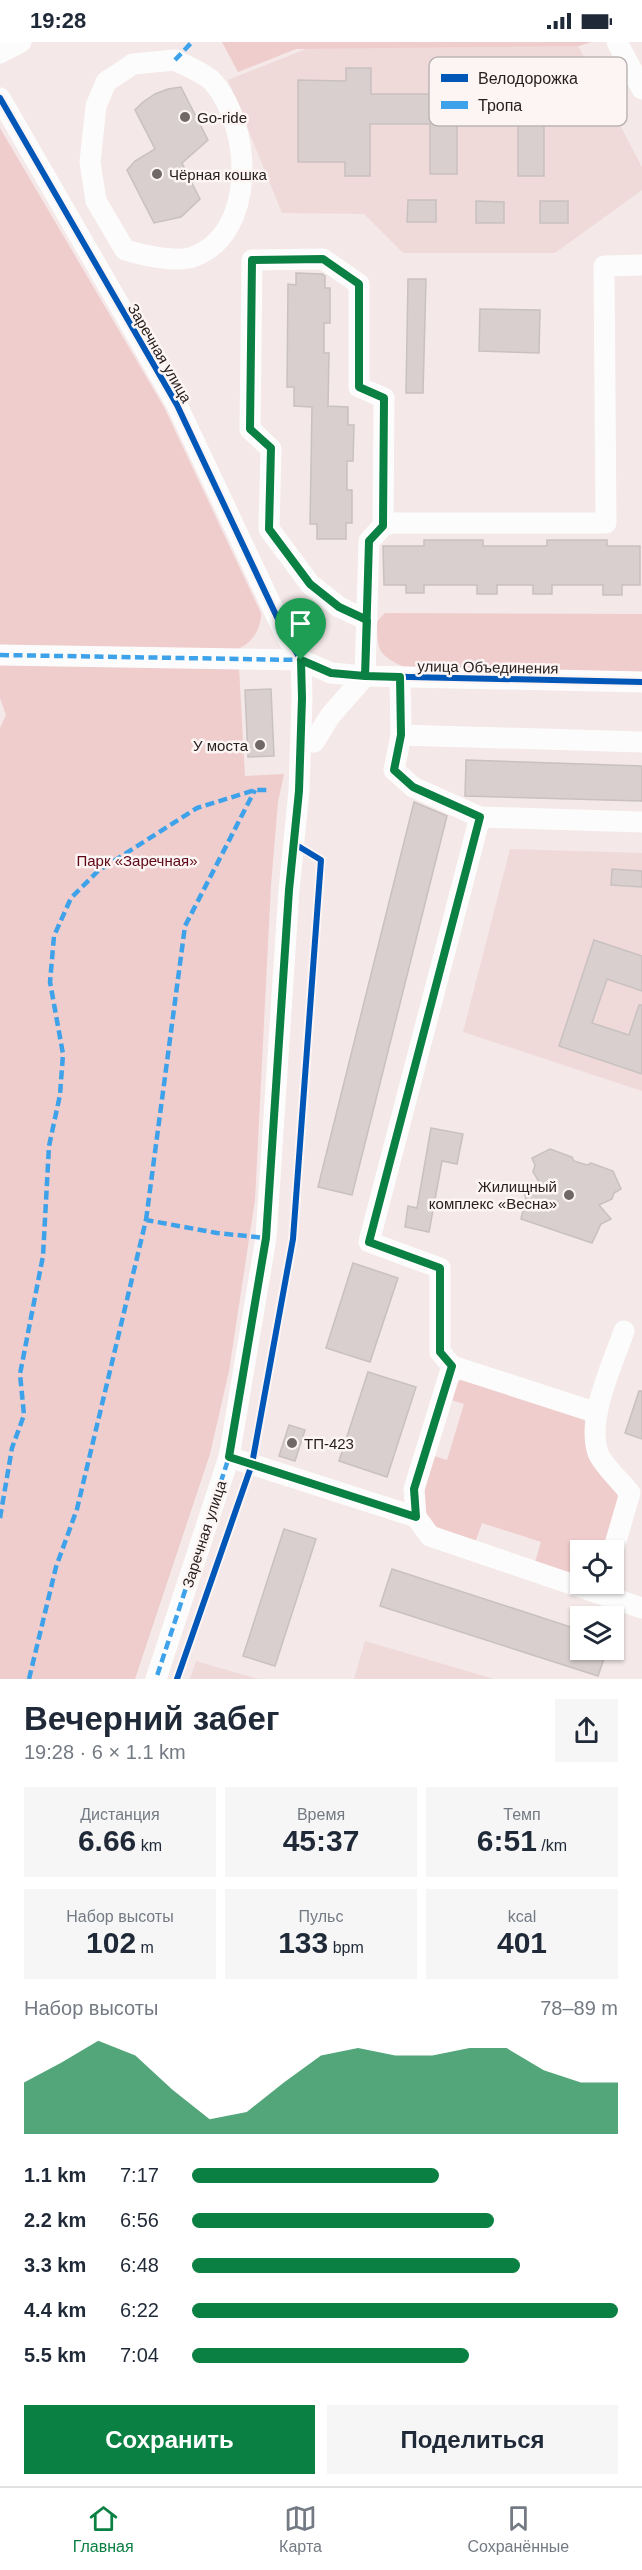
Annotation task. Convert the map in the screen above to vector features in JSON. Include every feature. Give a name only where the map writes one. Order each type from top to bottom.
[{"type":"street","points":[[617,42],[626,57]]},
{"type":"street","points":[[627,59],[640,82]]},
{"type":"street","points":[[175,60],[213,82],[236,121],[242,166],[240,201],[222,239],[191,258],[149,258],[125,249],[96,201],[90,162],[96,106],[106,82],[133,64],[175,60]]},
{"type":"street","name":"Заречная улица","points":[[0,98],[95,267],[177,405],[284,632],[301,660],[299,791],[289,890],[266,1238],[229,1457],[156,1679]]},
{"type":"street","points":[[95,267],[125,249]]},
{"type":"street","points":[[367,620],[339,607],[310,584],[269,529],[271,448],[250,429],[252,260],[323,259],[359,284],[359,387],[384,398],[383,526]]},
{"type":"street","points":[[314,742],[330,716],[365,676],[369,541],[383,526],[392,524],[606,523],[604,266],[642,265]]},
{"type":"street","points":[[0,655],[301,660]]},
{"type":"street","name":"улица Объединения","points":[[301,660],[331,673],[365,676],[642,682]]},
{"type":"street","points":[[400,677],[401,735],[394,770],[413,787],[480,817],[642,822]]},
{"type":"street","points":[[401,735],[642,742]]},
{"type":"street","points":[[480,817],[369,1242],[440,1268],[440,1352],[452,1366],[597,1413]]},
{"type":"street","points":[[616,1540],[630,1493],[598,1454],[595,1430],[597,1413],[624,1331]]},
{"type":"street","points":[[452,1366],[414,1489],[416,1517],[430,1536],[570,1579]]},
{"type":"street","points":[[229,1457],[416,1517]]},
{"type":"street","points":[[612,1594],[642,1608]]},
{"type":"shaded area","points":[[576,42],[584,57],[429,57],[429,126],[620,126],[642,167],[642,190],[555,253],[403,253],[364,214],[282,213],[228,80],[321,43]]},
{"type":"shaded area","points":[[510,849],[642,853],[642,1091],[463,1032]]},
{"type":"shaded area","points":[[365,1641],[494,1679],[354,1679]]},
{"type":"shaded area","points":[[196,1661],[258,1679],[190,1679]]},
{"type":"green space","points":[[222,42],[592,42],[579,46],[296,49],[238,72]]},
{"type":"green space","name":"Парк «Заречная»","points":[[0,128],[164,407],[261,613],[260,624],[255,634],[248,643],[238,649],[104,647],[239,667],[245,776],[284,774],[278,802],[271,885],[255,1200],[229,1371],[210,1454],[135,1679],[0,1679],[0,728],[6,715],[0,698]]},
{"type":"green space","points":[[385,613],[642,614],[642,672],[408,669],[385,656],[379,647],[377,621]]},
{"type":"green space","points":[[470,1377],[578,1412],[587,1424],[617,1489],[618,1501],[606,1540],[570,1540],[570,1573],[535,1562],[541,1542],[482,1523],[475,1543],[446,1534],[427,1516],[423,1497],[425,1476],[431,1455],[447,1460],[464,1404],[448,1399],[456,1384]]},
{"type":"building","points":[[346,68],[371,68],[371,94],[429,94],[429,124],[370,124],[370,176],[345,176],[345,162],[298,162],[298,80],[346,81]]},
{"type":"building","points":[[181,87],[208,140],[182,163],[200,199],[181,217],[154,223],[127,170],[135,161],[155,149],[135,110],[155,94]]},
{"type":"building","points":[[430,126],[457,126],[457,174],[430,174]]},
{"type":"building","points":[[518,126],[544,126],[544,176],[518,176]]},
{"type":"building","points":[[408,200],[436,200],[436,222],[407,222]]},
{"type":"building","points":[[476,201],[504,202],[504,223],[476,223]]},
{"type":"building","points":[[540,201],[568,201],[568,223],[540,223]]},
{"type":"building","points":[[296,273],[322,274],[325,276],[325,288],[330,288],[330,323],[324,323],[324,353],[329,353],[328,406],[348,407],[348,425],[354,425],[353,461],[347,461],[347,490],[352,490],[352,523],[346,523],[346,539],[317,539],[317,524],[310,524],[312,407],[294,406],[294,387],[287,387],[288,284],[296,285]]},
{"type":"building","points":[[408,279],[426,279],[423,393],[406,393]]},
{"type":"building","points":[[480,309],[540,310],[539,353],[479,351]]},
{"type":"building","points":[[424,540],[483,540],[483,546],[547,546],[547,540],[607,540],[607,546],[640,546],[640,585],[622,585],[622,595],[603,595],[603,585],[552,585],[552,594],[533,594],[533,585],[497,585],[497,594],[477,594],[477,585],[424,585],[424,593],[406,593],[406,585],[384,585],[383,546],[424,546]]},
{"type":"building","points":[[271,689],[274,756],[248,757],[245,690]]},
{"type":"building","points":[[466,760],[642,766],[642,801],[465,796]]},
{"type":"building","points":[[414,802],[447,816],[352,1195],[318,1187]]},
{"type":"building","points":[[612,869],[642,871],[642,887],[611,885]]},
{"type":"building","points":[[594,940],[642,956],[642,991],[607,979],[592,1023],[629,1035],[639,1005],[642,1005],[642,1074],[559,1046]]},
{"type":"building","points":[[431,1128],[463,1134],[457,1164],[442,1161],[429,1232],[405,1227],[408,1206],[417,1208]]},
{"type":"building","name":"Жилищный комплекс «Весна»","points":[[550,1149],[572,1157],[574,1161],[587,1165],[591,1163],[613,1171],[621,1189],[614,1193],[612,1199],[599,1205],[611,1219],[601,1224],[592,1243],[521,1219],[526,1198],[521,1188],[541,1185],[533,1172],[535,1165],[532,1158]]},
{"type":"building","points":[[353,1263],[398,1278],[370,1362],[326,1348]]},
{"type":"building","points":[[368,1372],[416,1387],[387,1477],[339,1461]]},
{"type":"building","points":[[639,1391],[642,1391],[642,1439],[625,1433]]},
{"type":"building","name":"ТП-423","points":[[289,1425],[305,1430],[295,1461],[279,1456]]},
{"type":"building","points":[[284,1529],[316,1539],[275,1666],[243,1656]]},
{"type":"building","points":[[392,1569],[570,1627],[570,1660],[604,1660],[598,1676],[380,1606]]},
{"type":"marked path","points":[[175,60],[192,42]]},
{"type":"marked path","points":[[0,655],[301,660],[299,791],[289,890],[266,1238],[229,1457],[156,1679]]},
{"type":"marked path","points":[[146,1220],[185,926],[255,790]]},
{"type":"marked path","points":[[0,1518],[12,1448],[24,1415],[20,1374],[43,1256],[49,1146],[60,1095],[63,1054],[50,982],[54,936],[71,898],[98,871],[197,808],[255,790],[268,790]]},
{"type":"marked path","points":[[29,1679],[56,1567],[77,1509],[146,1220],[217,1233],[266,1238]]},
{"type":"cycle path","points":[[0,98],[177,405],[284,632],[301,660],[331,673],[365,676],[642,682]]},
{"type":"cycle path","points":[[177,1679],[252,1464],[293,1239],[321,860],[293,843]]},
{"type":"place","name":"Go-ride","points":[[185,117]]},
{"type":"place","name":"Чёрная кошка","points":[[157,174]]},
{"type":"place","name":"У моста","points":[[260,745]]},
{"type":"place","name":"Жилищный комплекс «Весна»","points":[[569,1195]]},
{"type":"place","name":"ТП-423","points":[[292,1443]]},
{"type":"route","points":[[301,660],[299,791],[289,890],[266,1238],[229,1457],[416,1517],[414,1489],[452,1366],[440,1352],[440,1268],[369,1242],[480,817],[413,787],[394,770],[401,735],[400,677],[365,676],[367,620],[339,607],[310,584],[269,529],[271,448],[250,429],[252,260],[323,259],[359,284],[359,387],[384,398],[383,526],[369,541],[366,651],[365,676],[331,673],[301,660]]}]
